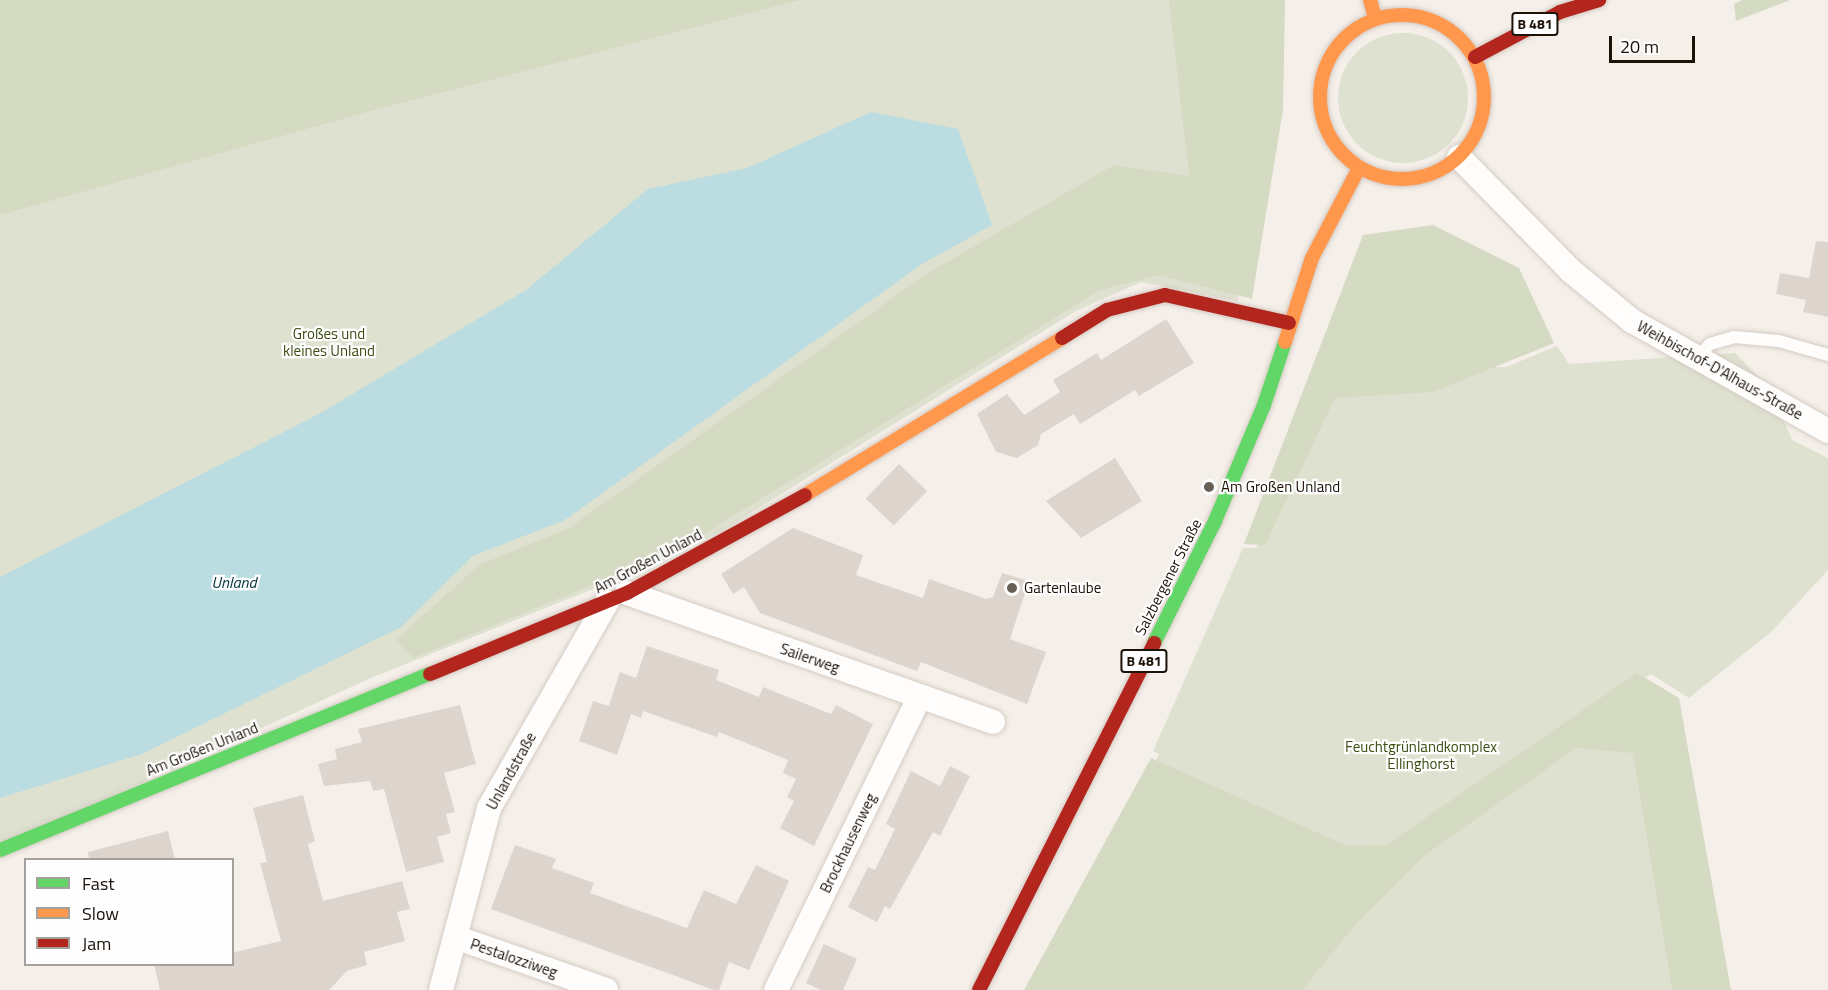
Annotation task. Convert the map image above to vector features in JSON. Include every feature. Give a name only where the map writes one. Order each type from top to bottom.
[{"type":"main road","points":[[1370,0],[1375,18]]},
{"type":"main road","name":"B 481","points":[[1475,57],[1560,12],[1599,0]]},
{"type":"main road","points":[[1398,14],[1443,24],[1475,57],[1485,99],[1473,140],[1459,157],[1442,170],[1400,180],[1359,168],[1336,147],[1322,119],[1320,88],[1329,58],[1342,42],[1375,18],[1398,14]]},
{"type":"main road","name":"Salzbergener Straße","points":[[979,990],[1215,521],[1264,405],[1312,258],[1359,168]]},
{"type":"main road","name":"Am Großen Unland","points":[[0,850],[617,598],[859,465],[1107,310],[1165,295],[1289,323]]},
{"type":"street","name":"Weihbischof-D'Alhaus-Straße","points":[[1459,157],[1571,271],[1632,321],[1696,360],[1828,431]]},
{"type":"street","name":"Sailerweg","points":[[617,598],[920,696],[993,722]]},
{"type":"street","name":"Unlandstraße","points":[[441,990],[489,808],[617,598]]},
{"type":"street","name":"Brockhausenweg","points":[[776,990],[920,696]]},
{"type":"street","name":"Pestalozziweg","points":[[455,937],[606,990]]},
{"type":"lane","points":[[1696,360],[1710,344],[1734,337],[1779,341],[1828,355]]},
{"type":"green space","points":[[0,0],[800,0],[378,109],[0,215]]},
{"type":"green space","name":"Großes und kleines Unland","points":[[331,0],[1275,0],[1238,301],[1141,282],[1076,311],[725,529],[651,566],[373,677],[0,848],[0,94]]},
{"type":"green space","points":[[1169,0],[1285,0],[1283,110],[1252,299],[1159,275],[1100,290],[678,550],[413,658],[396,640],[479,565],[569,528],[928,273],[1114,165],[1189,176]]},
{"type":"green space","points":[[1742,0],[1790,0],[1736,21],[1734,4]]},
{"type":"green space","points":[[1403,33],[1428,38],[1449,52],[1463,73],[1468,98],[1463,123],[1449,144],[1428,158],[1403,163],[1378,158],[1357,144],[1343,123],[1338,98],[1343,73],[1357,52],[1378,38]]},
{"type":"green space","points":[[1433,225],[1519,268],[1554,343],[1433,392],[1335,398],[1265,545],[1244,544],[1363,235]]},
{"type":"green space","name":"Feuchtgrünlandkomplex Ellinghorst","points":[[1557,346],[1569,364],[1735,353],[1770,388],[1792,440],[1828,458],[1828,570],[1772,631],[1689,698],[1651,674],[1643,679],[1701,990],[1037,990],[1159,754],[1153,751],[1243,548],[1256,548],[1331,365],[1506,367]]},
{"type":"green space","points":[[1637,673],[1679,698],[1731,990],[1672,990],[1633,753],[1576,748],[1421,858],[1357,923],[1302,990],[1024,990],[1151,758],[1347,846],[1386,845]]},
{"type":"water","name":"Unland","points":[[871,112],[958,129],[992,225],[922,264],[565,520],[473,556],[401,627],[142,754],[0,798],[0,577],[319,414],[526,290],[648,189],[747,168]]},
{"type":"building","points":[[1816,241],[1828,242],[1828,317],[1803,312],[1806,300],[1776,294],[1780,273],[1809,278]]},
{"type":"building","points":[[1166,319],[1194,363],[1139,396],[1135,390],[1080,424],[1074,414],[1041,434],[1038,445],[1017,458],[996,452],[977,414],[1007,394],[1024,415],[1060,392],[1053,380],[1097,353],[1101,360]]},
{"type":"building","points":[[1115,458],[1142,501],[1081,538],[1046,501]]},
{"type":"building","points":[[899,464],[927,491],[894,526],[866,499]]},
{"type":"building","points":[[793,528],[863,555],[856,575],[923,598],[929,579],[986,599],[993,597],[1002,573],[1029,581],[1010,639],[1046,652],[1027,704],[921,662],[917,671],[760,613],[744,587],[733,594],[721,574]]},
{"type":"building","points":[[647,646],[719,670],[716,680],[759,697],[763,687],[831,714],[836,705],[873,724],[814,846],[780,828],[794,801],[787,797],[796,779],[783,773],[788,760],[719,732],[717,737],[643,711],[641,718],[631,714],[617,755],[579,741],[593,701],[609,706],[620,672],[636,678]]},
{"type":"building","points":[[460,705],[476,764],[444,773],[455,812],[446,814],[451,833],[437,837],[444,862],[406,872],[384,789],[373,791],[370,781],[324,786],[318,764],[337,759],[335,749],[362,742],[358,729]]},
{"type":"building","points":[[950,766],[970,776],[940,836],[933,832],[890,909],[885,906],[877,922],[848,907],[868,867],[875,870],[895,829],[886,824],[911,771],[940,786]]},
{"type":"building","points":[[303,795],[315,841],[308,844],[323,901],[402,881],[410,909],[397,912],[405,941],[364,952],[367,965],[347,971],[329,990],[160,990],[154,966],[234,966],[234,953],[281,941],[260,863],[267,862],[253,808]]},
{"type":"building","points":[[168,831],[175,858],[89,858],[88,852]]},
{"type":"building","points":[[515,845],[556,859],[552,868],[594,883],[590,893],[687,928],[704,890],[736,904],[756,865],[789,881],[749,970],[729,962],[719,990],[714,990],[491,909]]},
{"type":"building","points":[[824,944],[857,959],[843,990],[821,990],[806,983]]},
{"type":"traffic: fast","points":[[1154,643],[1215,521],[1264,405],[1285,342]]},
{"type":"traffic: fast","points":[[0,850],[430,674]]},
{"type":"traffic: slow","points":[[1370,0],[1375,18]]},
{"type":"traffic: slow","points":[[1402,15],[1418,16],[1433,21],[1460,39],[1478,66],[1483,81],[1484,97],[1483,113],[1478,128],[1460,155],[1433,173],[1418,178],[1402,179],[1386,178],[1371,173],[1344,155],[1326,128],[1321,113],[1320,97],[1321,81],[1326,66],[1344,39],[1371,21],[1386,16],[1402,15]]},
{"type":"traffic: slow","points":[[1285,342],[1312,258],[1359,168]]},
{"type":"traffic: slow","points":[[805,495],[1062,338]]},
{"type":"traffic: jam","points":[[1475,57],[1560,12],[1599,0]]},
{"type":"traffic: jam","points":[[1062,338],[1107,310],[1165,295],[1289,323]]},
{"type":"traffic: jam","points":[[430,674],[627,593],[805,495]]},
{"type":"traffic: jam","points":[[979,990],[1154,643]]},
{"type":"place","name":"Am Großen Unland","points":[[1209,487]]},
{"type":"place","name":"Gartenlaube","points":[[1012,588]]}]
